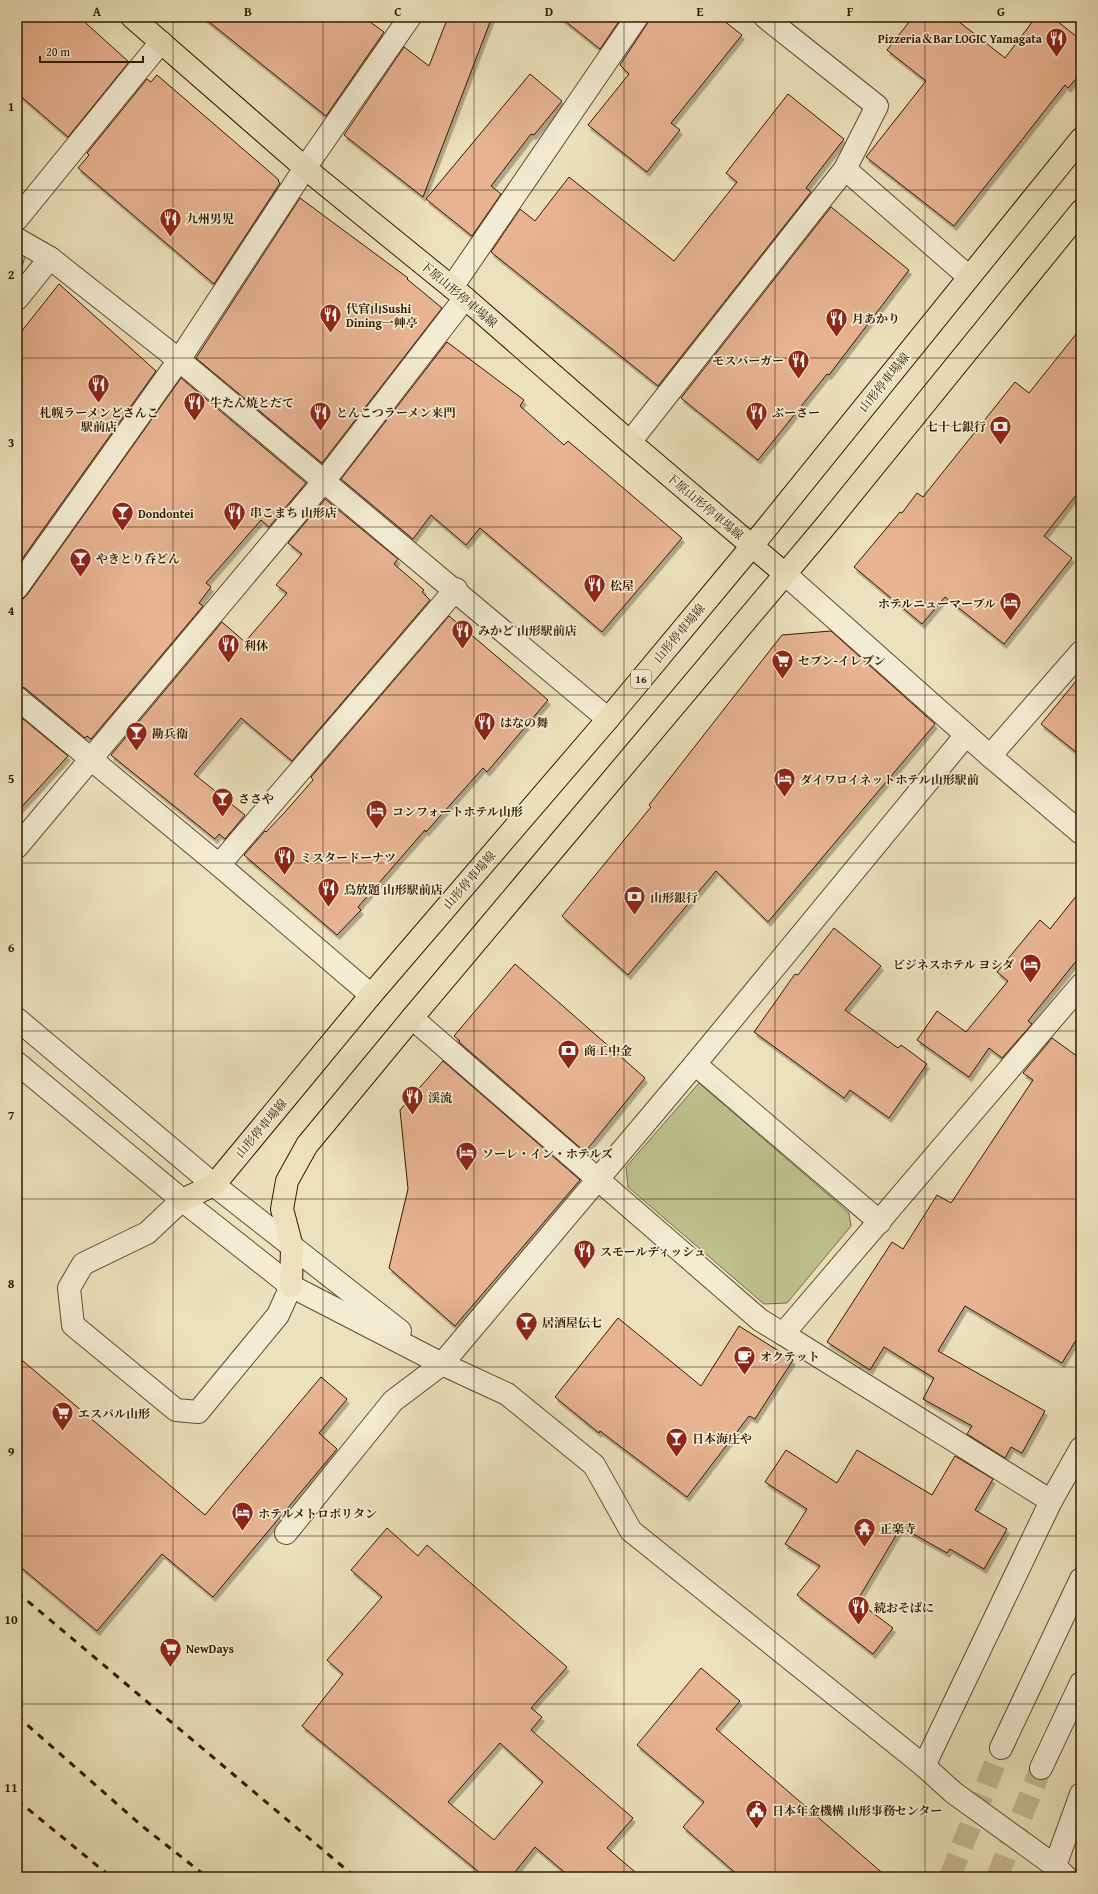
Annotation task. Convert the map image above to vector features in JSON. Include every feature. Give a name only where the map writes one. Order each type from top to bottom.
[{"type":"main road","name":"下原山形停車場線","points":[[132,17],[305,168],[459,293],[630,442],[785,574]]},
{"type":"main road","name":"山形停車場線","points":[[182,1200],[214,1185],[371,995],[608,718],[752,546],[1081,139]]},
{"type":"main road","points":[[291,1286],[292,1247],[282,1209],[287,1181],[307,1145],[833,517],[1081,211]]},
{"type":"street","points":[[17,588],[179,360],[305,168],[410,17]]},
{"type":"street","points":[[17,847],[92,760],[324,481],[459,293],[637,17]]},
{"type":"street","points":[[630,442],[845,169],[877,106],[765,17]]},
{"type":"street","points":[[17,219],[161,42]]},
{"type":"street","points":[[845,169],[969,277]]},
{"type":"street","points":[[17,239],[50,258],[179,360],[608,718]]},
{"type":"street","points":[[17,299],[50,258]]},
{"type":"street","points":[[785,574],[966,735],[1081,833]]},
{"type":"street","points":[[219,865],[456,590]]},
{"type":"street","points":[[990,756],[1081,652]]},
{"type":"street","points":[[17,698],[219,865],[371,995]]},
{"type":"street","points":[[286,1533],[393,1401],[442,1364],[695,1064],[966,735]]},
{"type":"street","points":[[783,1334],[1081,986]]},
{"type":"street","points":[[412,1018],[760,1320],[1051,1501]]},
{"type":"street","points":[[17,1019],[214,1185],[442,1364]]},
{"type":"street","points":[[17,1063],[182,1200],[291,1286],[442,1364],[507,1394],[594,1465],[631,1532],[924,1766],[954,1793],[1060,1872],[1081,1794]]},
{"type":"street","points":[[695,1064],[880,1222]]},
{"type":"street","points":[[182,1200],[147,1233],[83,1264],[69,1288],[73,1324],[176,1410],[198,1412],[278,1316],[291,1286]]},
{"type":"street","points":[[924,1766],[1051,1501],[1081,1448]]},
{"type":"street","points":[[1001,1748],[1081,1579]]},
{"type":"street","points":[[1041,1768],[1081,1683]]},
{"type":"green space","points":[[17,251],[26,254],[20,273],[17,277]]},
{"type":"green space","points":[[699,1083],[849,1213],[851,1226],[787,1303],[764,1304],[628,1187],[626,1167]]},
{"type":"building","points":[[17,17],[79,17],[129,62],[68,137],[17,93]]},
{"type":"building","points":[[203,17],[363,17],[384,32],[326,116]]},
{"type":"building","points":[[448,17],[492,17],[423,197],[344,135],[404,47],[429,66]]},
{"type":"building","points":[[560,17],[622,17],[600,49]]},
{"type":"building","points":[[649,17],[719,17],[742,35],[671,123],[680,130],[647,172],[588,125],[629,74],[620,65],[647,24]]},
{"type":"building","points":[[913,17],[953,17],[1005,58],[1036,17],[1052,17],[1081,40],[1081,73],[1068,88],[1065,85],[954,226],[866,157],[926,81],[887,50]]},
{"type":"building","points":[[530,74],[562,101],[534,135],[531,134],[491,186],[501,194],[472,236],[426,199]]},
{"type":"building","points":[[157,75],[279,180],[278,181],[280,183],[214,284],[78,168],[89,155],[87,153],[147,79],[151,82]]},
{"type":"building","points":[[788,94],[844,139],[806,188],[811,192],[658,386],[491,252],[520,209],[535,221],[569,177],[674,261],[737,182],[726,173]]},
{"type":"building","points":[[300,198],[408,278],[407,279],[442,308],[322,463],[196,358]]},
{"type":"building","points":[[831,207],[909,270],[829,375],[827,374],[758,460],[681,398]]},
{"type":"building","points":[[59,284],[156,371],[17,566],[17,337]]},
{"type":"building","points":[[1081,328],[1081,489],[1044,536],[1072,558],[1004,644],[945,597],[922,624],[854,567],[900,512],[902,513],[917,493],[923,497],[1015,382],[1029,393]]},
{"type":"building","points":[[447,342],[524,400],[520,406],[564,445],[568,441],[682,538],[602,632],[480,528],[466,545],[431,515],[413,539],[341,479]]},
{"type":"building","points":[[181,378],[306,483],[269,527],[261,520],[206,583],[211,587],[199,603],[203,606],[91,739],[87,736],[85,738],[25,688],[17,686],[17,600],[23,599],[27,595]]},
{"type":"building","points":[[325,499],[398,559],[394,564],[424,590],[422,592],[430,600],[292,761],[241,718],[194,774],[245,815],[225,839],[219,834],[215,839],[111,755],[222,622],[245,642],[287,593],[276,585],[302,554],[288,543]]},
{"type":"building","points":[[449,616],[548,700],[487,772],[483,768],[426,832],[425,830],[358,907],[361,910],[337,935],[244,855],[313,780],[311,777]]},
{"type":"building","points":[[831,631],[935,724],[768,922],[716,871],[628,975],[562,916],[651,807],[649,805],[782,635]]},
{"type":"building","points":[[1081,675],[1081,756],[1041,724]]},
{"type":"building","points":[[17,714],[68,756],[17,812]]},
{"type":"building","points":[[1081,890],[1081,955],[1028,1021],[1032,1024],[1002,1058],[989,1048],[969,1077],[917,1040],[937,1011],[966,1032],[1008,981],[997,972],[1040,920],[1050,929]]},
{"type":"building","points":[[834,928],[881,966],[845,1010],[898,1048],[901,1045],[927,1064],[889,1118],[850,1090],[844,1098],[754,1032],[795,974],[798,975]]},
{"type":"building","points":[[515,964],[645,1078],[585,1152],[454,1036]]},
{"type":"building","points":[[1052,1038],[1081,1059],[1081,1332],[1062,1363],[965,1306],[938,1351],[1045,1411],[1022,1453],[1011,1447],[1005,1458],[967,1434],[972,1426],[923,1399],[934,1378],[884,1347],[870,1370],[827,1342],[892,1242],[903,1249],[937,1195],[951,1203],[1033,1080],[1023,1073]]},
{"type":"building","points":[[443,1061],[580,1180],[455,1326],[389,1268],[408,1189],[400,1110]]},
{"type":"building","points":[[618,1318],[701,1386],[739,1326],[793,1360],[755,1419],[749,1416],[687,1497],[600,1431],[599,1433],[555,1397]]},
{"type":"building","name":"エスパル山形","points":[[17,1356],[205,1515],[321,1377],[347,1399],[319,1433],[337,1449],[213,1597],[162,1554],[97,1631],[17,1564]]},
{"type":"building","points":[[786,1450],[837,1483],[857,1450],[932,1495],[955,1456],[993,1479],[975,1510],[1007,1529],[984,1569],[950,1549],[947,1553],[901,1527],[857,1601],[893,1628],[873,1654],[797,1595],[820,1566],[785,1544],[807,1509],[765,1482]]},
{"type":"building","points":[[387,1528],[418,1556],[427,1545],[567,1667],[531,1708],[542,1717],[531,1730],[633,1818],[607,1848],[641,1877],[570,1877],[535,1847],[511,1877],[485,1877],[302,1726],[343,1674],[327,1660],[382,1597],[351,1570]],"holes":[[[500,1743],[543,1782],[494,1840],[448,1802]]]},
{"type":"building","points":[[701,1668],[740,1701],[716,1729],[887,1877],[740,1877],[683,1827],[704,1802],[637,1745]]},
{"type":"tunnel","points":[[950,1877],[1001,1748]]},
{"type":"tunnel","points":[[997,1877],[1041,1768]]},
{"type":"railway","points":[[17,1592],[355,1877]]},
{"type":"railway","points":[[17,1716],[142,1826],[207,1877]]},
{"type":"railway","points":[[17,1800],[111,1877]]},
{"type":"place","name":"Pizzeria＆Bar LOGIC Yamagata","points":[[1057,58]]},
{"type":"place","name":"九州男児","points":[[171,238]]},
{"type":"place","name":"代官山Sushi Dining一艸亭","points":[[330,334]]},
{"type":"place","name":"月あかり","points":[[836,338]]},
{"type":"place","name":"モスバーガー","points":[[799,380]]},
{"type":"place","name":"札幌ラーメンどさんこ 駅前店","points":[[99,404]]},
{"type":"place","name":"牛たん焼とだて","points":[[194,422]]},
{"type":"place","name":"とんこつラーメン来門","points":[[320,432]]},
{"type":"place","name":"ぶーさー","points":[[756,432]]},
{"type":"place","name":"七十七銀行","points":[[1001,446]]},
{"type":"place","name":"Dondontei","points":[[123,532]]},
{"type":"place","name":"串こまち 山形店","points":[[234,532]]},
{"type":"place","name":"やきとり呑どん","points":[[80,578]]},
{"type":"place","name":"松屋","points":[[594,604]]},
{"type":"place","name":"ホテルニューマーブル","points":[[1011,622]]},
{"type":"place","name":"みかど 山形駅前店","points":[[462,650]]},
{"type":"place","name":"利休","points":[[228,664]]},
{"type":"place","name":"セブン-イレブン","points":[[782,680]]},
{"type":"place","name":"はなの舞","points":[[484,742]]},
{"type":"place","name":"勘兵衛","points":[[137,752]]},
{"type":"place","name":"ダイワロイネットホテル山形駅前","points":[[785,798]]},
{"type":"place","name":"ささや","points":[[222,818]]},
{"type":"place","name":"コンフォートホテル山形","points":[[376,830]]},
{"type":"place","name":"ミスタードーナツ","points":[[285,876]]},
{"type":"place","name":"鳥放題 山形駅前店","points":[[328,908]]},
{"type":"place","name":"山形銀行","points":[[634,916]]},
{"type":"place","name":"ビジネスホテル ヨシダ","points":[[1030,984]]},
{"type":"place","name":"商工中金","points":[[568,1070]]},
{"type":"place","name":"渓流","points":[[413,1116]]},
{"type":"place","name":"ソーレ・イン・ホテルズ","points":[[467,1172]]},
{"type":"place","name":"スモールディッシュ","points":[[584,1270]]},
{"type":"place","name":"居酒屋伝七","points":[[527,1342]]},
{"type":"place","name":"オクテット","points":[[744,1376]]},
{"type":"place","name":"エスパル山形","points":[[62,1432]]},
{"type":"place","name":"日本海庄や","points":[[677,1458]]},
{"type":"place","name":"ホテルメトロポリタン","points":[[242,1532]]},
{"type":"place","name":"正楽寺","points":[[865,1548]]},
{"type":"place","name":"続おそばに","points":[[859,1626]]},
{"type":"place","name":"NewDays","points":[[171,1668]]},
{"type":"place","name":"日本年金機構 山形事務センター","points":[[756,1830]]}]
